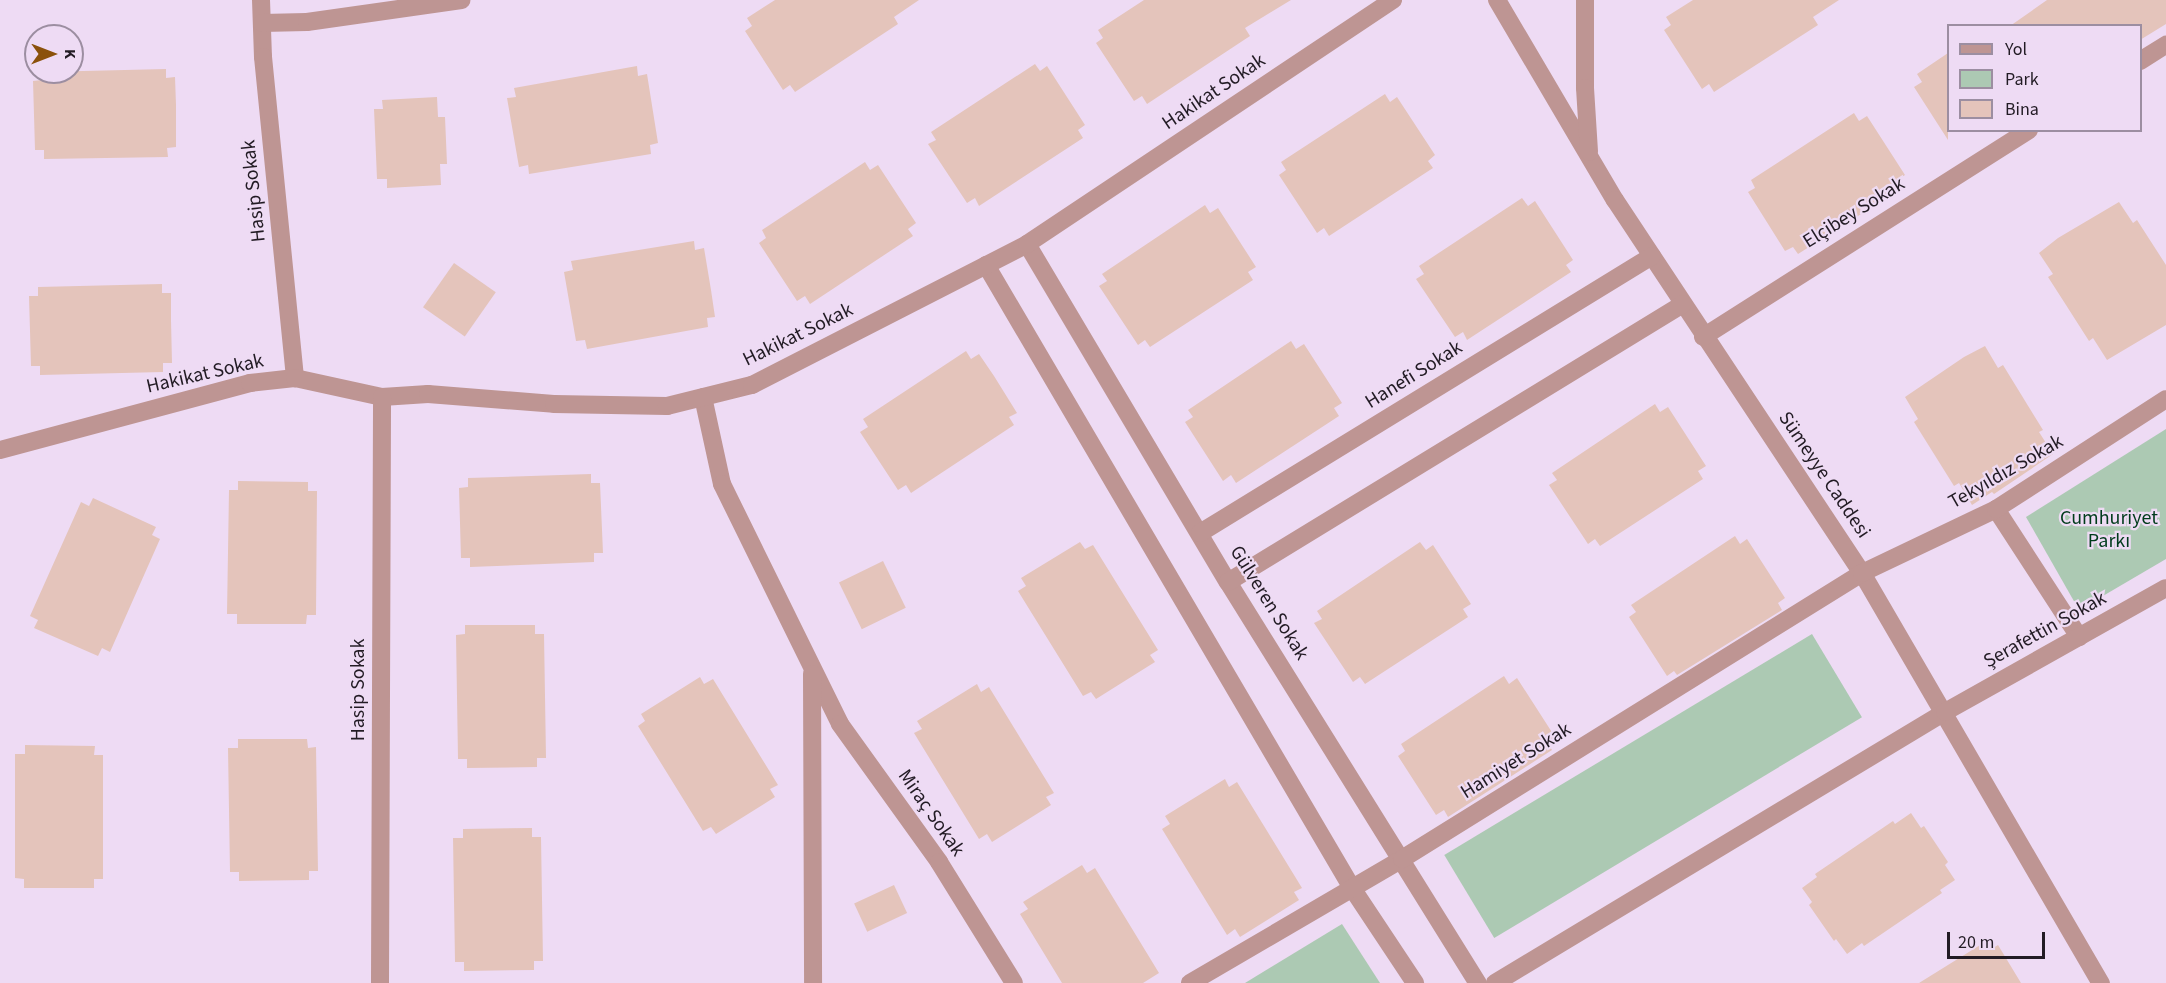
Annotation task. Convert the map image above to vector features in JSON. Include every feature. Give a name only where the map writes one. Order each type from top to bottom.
[{"type":"street","name":"Hasip Sokak","points":[[261,0],[295,378]]},
{"type":"street","points":[[262,23],[307,22],[461,0]]},
{"type":"street","name":"Hakikat Sokak","points":[[0,450],[250,383],[295,378],[382,397],[428,394],[554,404],[668,406],[752,385],[1027,244],[1393,0]]},
{"type":"street","name":"Sümeyye Caddesi","points":[[1497,0],[1652,256],[1862,573],[2101,983]]},
{"type":"street","points":[[1585,0],[1585,88],[1590,157]]},
{"type":"street","points":[[2142,60],[2166,45]]},
{"type":"street","name":"Elçibey Sokak","points":[[1703,336],[2026,132]]},
{"type":"street","name":"Gülveren Sokak","points":[[1027,244],[1228,582],[1478,983]]},
{"type":"street","name":"Hanefi Sokak","points":[[1200,533],[1652,256]]},
{"type":"street","points":[[986,265],[1352,888],[1415,983]]},
{"type":"street","points":[[1228,582],[1683,304]]},
{"type":"street","name":"Hasip Sokak","points":[[380,983],[382,397]]},
{"type":"street","name":"Miraç Sokak","points":[[703,397],[722,484],[840,723],[939,862],[1014,983]]},
{"type":"street","name":"Tekyıldız Sokak","points":[[1862,573],[1996,508],[2166,399]]},
{"type":"street","points":[[1996,508],[2079,637]]},
{"type":"street","name":"Hamiyet Sokak","points":[[1190,983],[1402,859],[1862,573]]},
{"type":"street","name":"Şerafettin Sokak","points":[[1495,983],[1945,712],[2166,588]]},
{"type":"street","name":"Miraç Sokak","points":[[812,669],[813,983]]},
{"type":"green space","name":"Cumhuriyet Parkı","points":[[2166,429],[2166,559],[2079,610],[2026,517]]},
{"type":"green space","points":[[1812,634],[1862,717],[1494,938],[1444,855]]},
{"type":"green space","points":[[1342,924],[1380,983],[1245,983]]},
{"type":"building","points":[[775,0],[919,0],[894,17],[898,24],[795,92],[790,85],[783,90],[745,31],[752,26],[747,18]]},
{"type":"building","points":[[1144,0],[1291,0],[1245,28],[1250,36],[1147,104],[1142,96],[1134,101],[1096,43],[1103,38],[1098,30]]},
{"type":"building","points":[[1693,0],[1839,0],[1813,17],[1818,25],[1714,92],[1709,84],[1702,89],[1664,30],[1671,25],[1666,17]]},
{"type":"building","points":[[2047,0],[2166,0],[2166,24],[2142,39],[2142,24],[2013,24]]},
{"type":"building","points":[[1947,54],[1948,140],[1914,87],[1922,82],[1917,74]]},
{"type":"building","points":[[1035,64],[1040,71],[1047,66],[1085,125],[1078,130],[1083,138],[979,206],[975,198],[967,203],[928,144],[936,140],[931,132]]},
{"type":"building","points":[[637,66],[638,76],[647,74],[658,143],[650,145],[651,154],[529,174],[528,165],[519,167],[507,98],[516,97],[514,88]]},
{"type":"building","points":[[166,69],[166,78],[175,77],[176,147],[167,148],[168,157],[44,159],[44,150],[35,150],[33,84],[84,84],[84,71]]},
{"type":"building","points":[[1385,94],[1390,102],[1397,97],[1435,155],[1428,161],[1433,168],[1329,236],[1324,228],[1317,233],[1279,175],[1286,170],[1281,162]]},
{"type":"building","points":[[437,97],[438,117],[445,117],[447,164],[440,164],[441,185],[387,188],[387,179],[377,179],[374,109],[383,109],[382,100]]},
{"type":"building","points":[[1854,113],[1859,121],[1867,116],[1905,175],[1897,180],[1902,188],[1798,254],[1793,247],[1785,251],[1748,192],[1755,188],[1751,180]]},
{"type":"building","points":[[865,162],[870,170],[878,165],[916,223],[908,229],[913,236],[810,304],[805,296],[797,301],[759,243],[766,238],[762,230]]},
{"type":"building","points":[[1522,198],[1528,206],[1535,201],[1573,260],[1566,265],[1571,272],[1467,340],[1463,332],[1455,337],[1416,279],[1424,274],[1419,266]]},
{"type":"building","points":[[2119,202],[2133,223],[2137,220],[2166,265],[2166,325],[2107,360],[2093,338],[2089,341],[2048,277],[2053,274],[2039,253],[2058,238]]},
{"type":"building","points":[[1205,205],[1210,213],[1218,208],[1256,267],[1248,272],[1253,280],[1150,347],[1145,340],[1138,345],[1099,286],[1107,281],[1102,274]]},
{"type":"building","points":[[694,241],[695,250],[704,248],[711,290],[715,317],[707,318],[708,327],[587,349],[585,340],[576,341],[564,272],[573,270],[571,261]]},
{"type":"building","points":[[454,263],[496,292],[465,336],[423,307]]},
{"type":"building","points":[[162,284],[162,293],[171,293],[172,363],[163,363],[163,372],[40,375],[40,366],[31,366],[29,296],[38,296],[38,287]]},
{"type":"building","points":[[1291,341],[1296,349],[1304,344],[1342,403],[1334,408],[1339,416],[1236,483],[1231,475],[1223,481],[1185,422],[1193,417],[1188,410]]},
{"type":"building","points":[[1985,346],[1998,368],[2003,365],[2043,430],[2039,432],[2053,454],[1994,494],[1992,492],[1972,505],[1959,483],[1954,486],[1914,422],[1918,419],[1905,397],[1964,357]]},
{"type":"building","points":[[966,351],[971,359],[979,354],[994,376],[1017,413],[1009,417],[1014,425],[911,493],[906,485],[898,490],[860,432],[868,427],[863,419]]},
{"type":"building","points":[[1655,404],[1660,412],[1668,407],[1706,466],[1698,471],[1703,479],[1600,546],[1595,539],[1588,544],[1549,485],[1557,480],[1552,473]]},
{"type":"building","points":[[591,474],[591,483],[600,483],[603,553],[594,553],[594,562],[470,567],[470,558],[461,558],[459,488],[468,487],[468,478]]},
{"type":"building","points":[[238,481],[308,482],[308,491],[317,491],[316,615],[307,615],[306,624],[237,624],[237,614],[227,614],[229,490],[238,490]]},
{"type":"building","points":[[93,498],[156,527],[152,535],[160,539],[110,652],[102,648],[98,656],[34,628],[38,620],[30,616],[81,502],[89,506]]},
{"type":"building","points":[[1735,536],[1740,544],[1747,539],[1785,598],[1778,603],[1782,610],[1677,675],[1674,671],[1667,676],[1629,617],[1636,612],[1631,605]]},
{"type":"building","points":[[1080,542],[1085,549],[1093,545],[1158,650],[1150,655],[1155,662],[1096,699],[1091,692],[1083,696],[1018,591],[1026,586],[1021,578]]},
{"type":"building","points":[[1420,542],[1426,550],[1433,545],[1471,604],[1463,609],[1468,617],[1365,684],[1360,677],[1353,682],[1314,623],[1322,619],[1317,611]]},
{"type":"building","points":[[883,561],[906,608],[862,629],[839,582]]},
{"type":"building","points":[[465,625],[535,625],[535,634],[544,634],[546,758],[537,758],[537,767],[467,768],[467,759],[458,759],[456,635],[465,634]]},
{"type":"building","points":[[1504,676],[1509,684],[1517,678],[1555,737],[1547,742],[1552,750],[1448,817],[1444,810],[1436,815],[1398,756],[1405,751],[1401,744]]},
{"type":"building","points":[[700,677],[704,684],[713,679],[778,785],[770,789],[775,797],[716,834],[711,827],[703,831],[638,726],[645,721],[641,714]]},
{"type":"building","points":[[977,684],[981,692],[989,687],[1054,793],[1046,797],[1051,805],[992,842],[987,834],[979,839],[914,733],[922,729],[917,721]]},
{"type":"building","points":[[238,739],[307,739],[308,748],[316,747],[318,871],[309,871],[309,880],[239,881],[239,872],[230,872],[228,748],[238,748]]},
{"type":"building","points":[[25,745],[95,746],[94,755],[103,755],[103,879],[94,879],[94,888],[24,888],[24,879],[15,878],[15,754],[25,754]]},
{"type":"building","points":[[1225,779],[1229,787],[1237,782],[1302,888],[1294,892],[1299,900],[1240,937],[1235,929],[1227,935],[1162,829],[1170,824],[1165,816]]},
{"type":"building","points":[[1911,813],[1921,828],[1924,826],[1948,862],[1945,865],[1955,880],[1940,890],[1942,893],[1864,946],[1862,943],[1847,954],[1836,939],[1834,941],[1809,905],[1812,902],[1802,888],[1817,877],[1815,874],[1893,821],[1895,824]]},
{"type":"building","points":[[532,828],[532,837],[541,837],[543,961],[534,961],[534,970],[464,971],[464,962],[455,962],[453,838],[463,838],[463,829]]},
{"type":"building","points":[[1082,865],[1087,873],[1095,868],[1159,973],[1143,983],[1062,983],[1020,914],[1028,909],[1023,902]]},
{"type":"building","points":[[894,885],[907,913],[867,932],[854,904]]},
{"type":"building","points":[[1985,942],[1990,950],[1998,945],[2021,983],[1919,983]]}]
